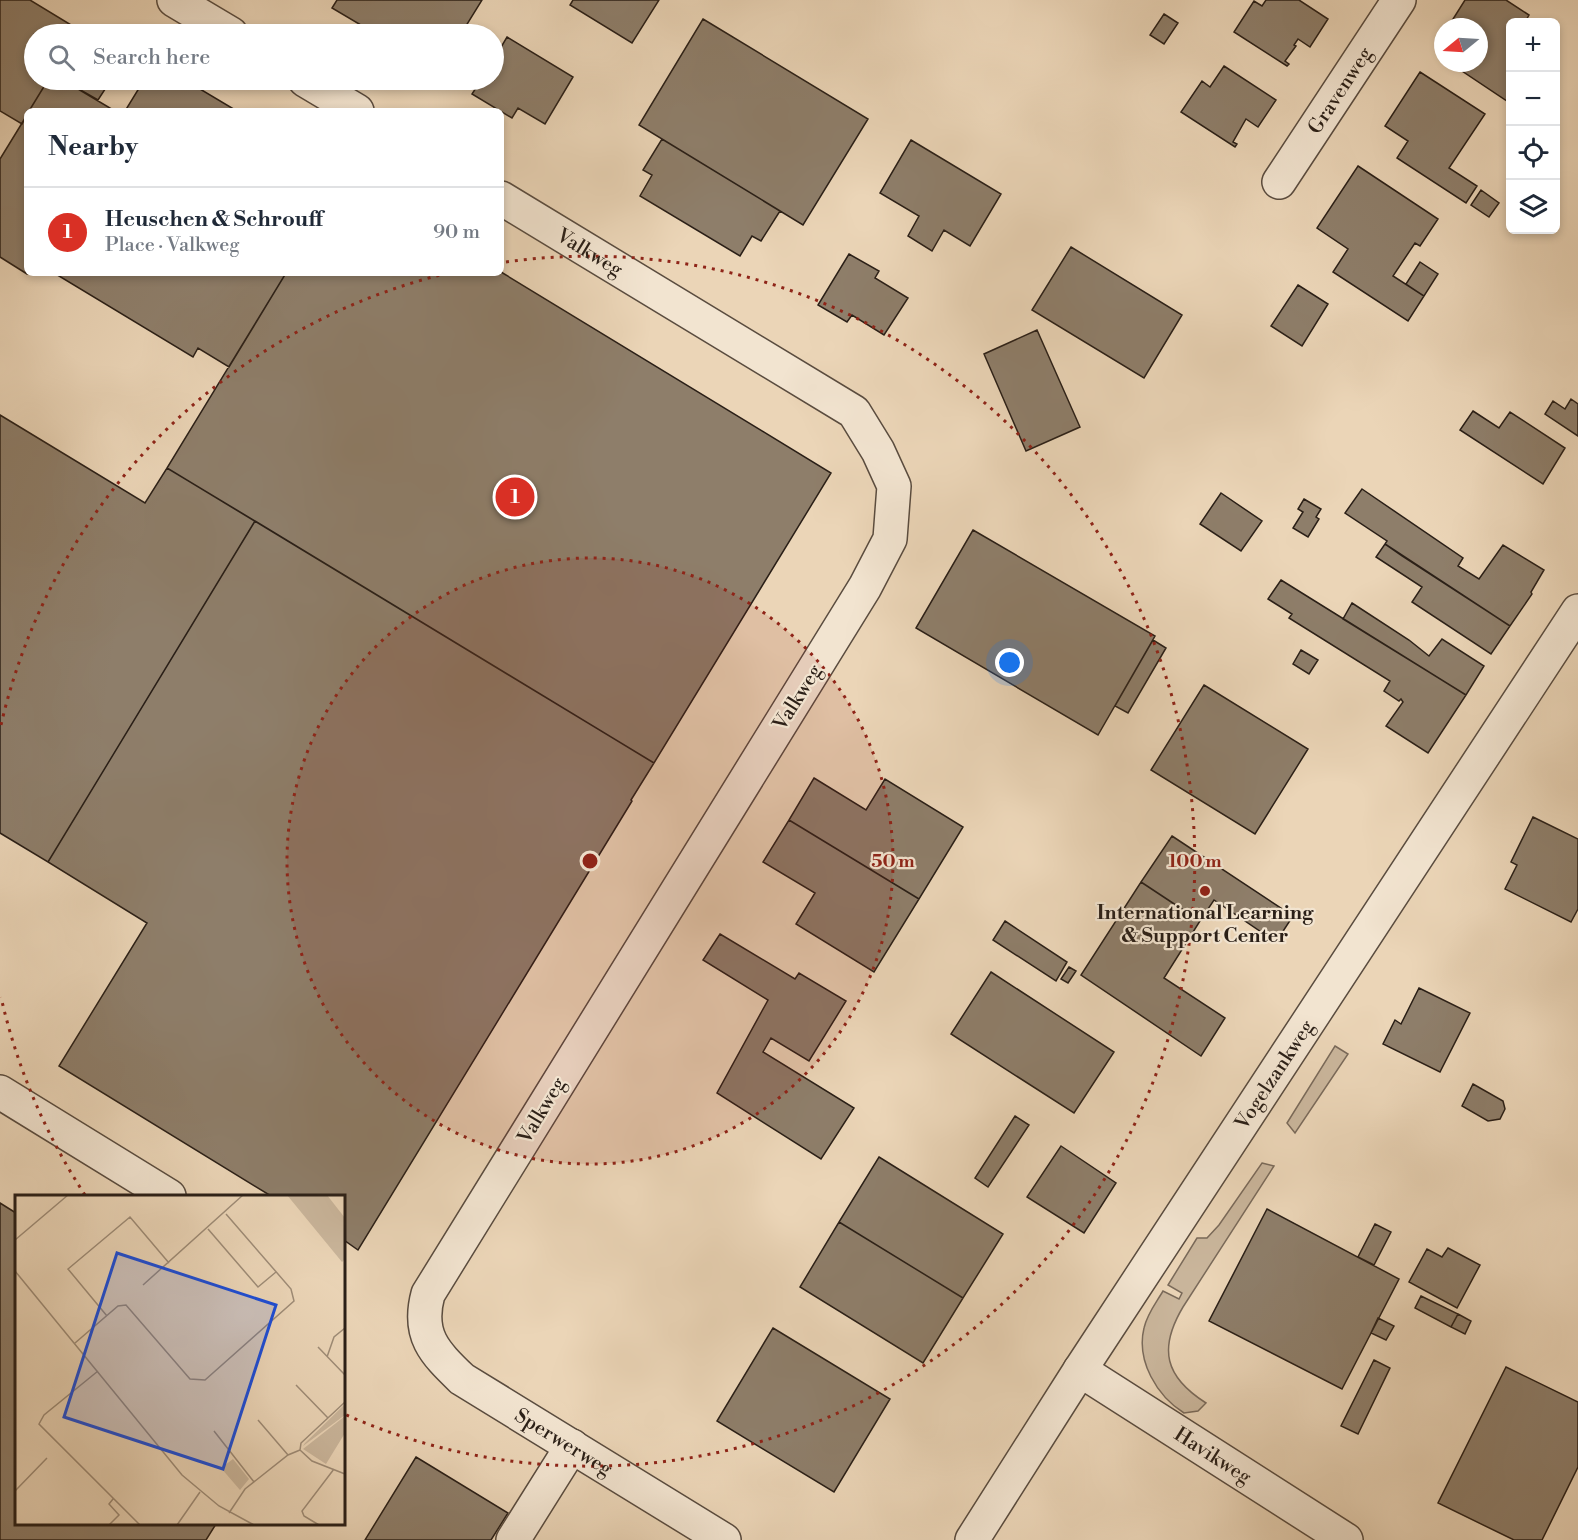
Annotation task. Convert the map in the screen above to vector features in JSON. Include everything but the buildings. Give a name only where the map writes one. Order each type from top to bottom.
[{"type":"street","points":[[174,0],[214,24]]},
{"type":"street","name":"Gravenweg","points":[[1279,182],[1399,0]]},
{"type":"street","points":[[322,90],[352,108]]},
{"type":"street","name":"Valkweg","points":[[425,1325],[423,1311],[428,1294],[865,587],[890,539],[894,486],[878,451],[854,412],[504,200]]},
{"type":"street","name":"Vogelzankweg","points":[[972,1540],[1080,1370],[1578,611]]},
{"type":"street","points":[[0,1092],[166,1195]]},
{"type":"street","name":"Sperwerweg","points":[[425,1325],[428,1339],[434,1348],[462,1378],[724,1540]]},
{"type":"street","name":"Havikweg","points":[[1080,1370],[1346,1540]]},
{"type":"street","points":[[513,1540],[572,1446]]},
{"type":"shaded area","points":[[1335,1046],[1348,1054],[1295,1133],[1287,1123]]},
{"type":"shaded area","points":[[1262,1163],[1274,1166],[1183,1307],[1170,1336],[1168,1349],[1174,1372],[1192,1393],[1206,1403],[1198,1411],[1184,1413],[1174,1406],[1157,1387],[1146,1365],[1142,1340],[1145,1323],[1163,1291],[1179,1299],[1182,1293],[1168,1285],[1197,1238],[1207,1238],[1219,1225]]},
{"type":"place","name":"Heuschen & Schrouff","points":[[515,497]]},
{"type":"place","name":"International Learning & Support Center","points":[[1205,891]]}]
